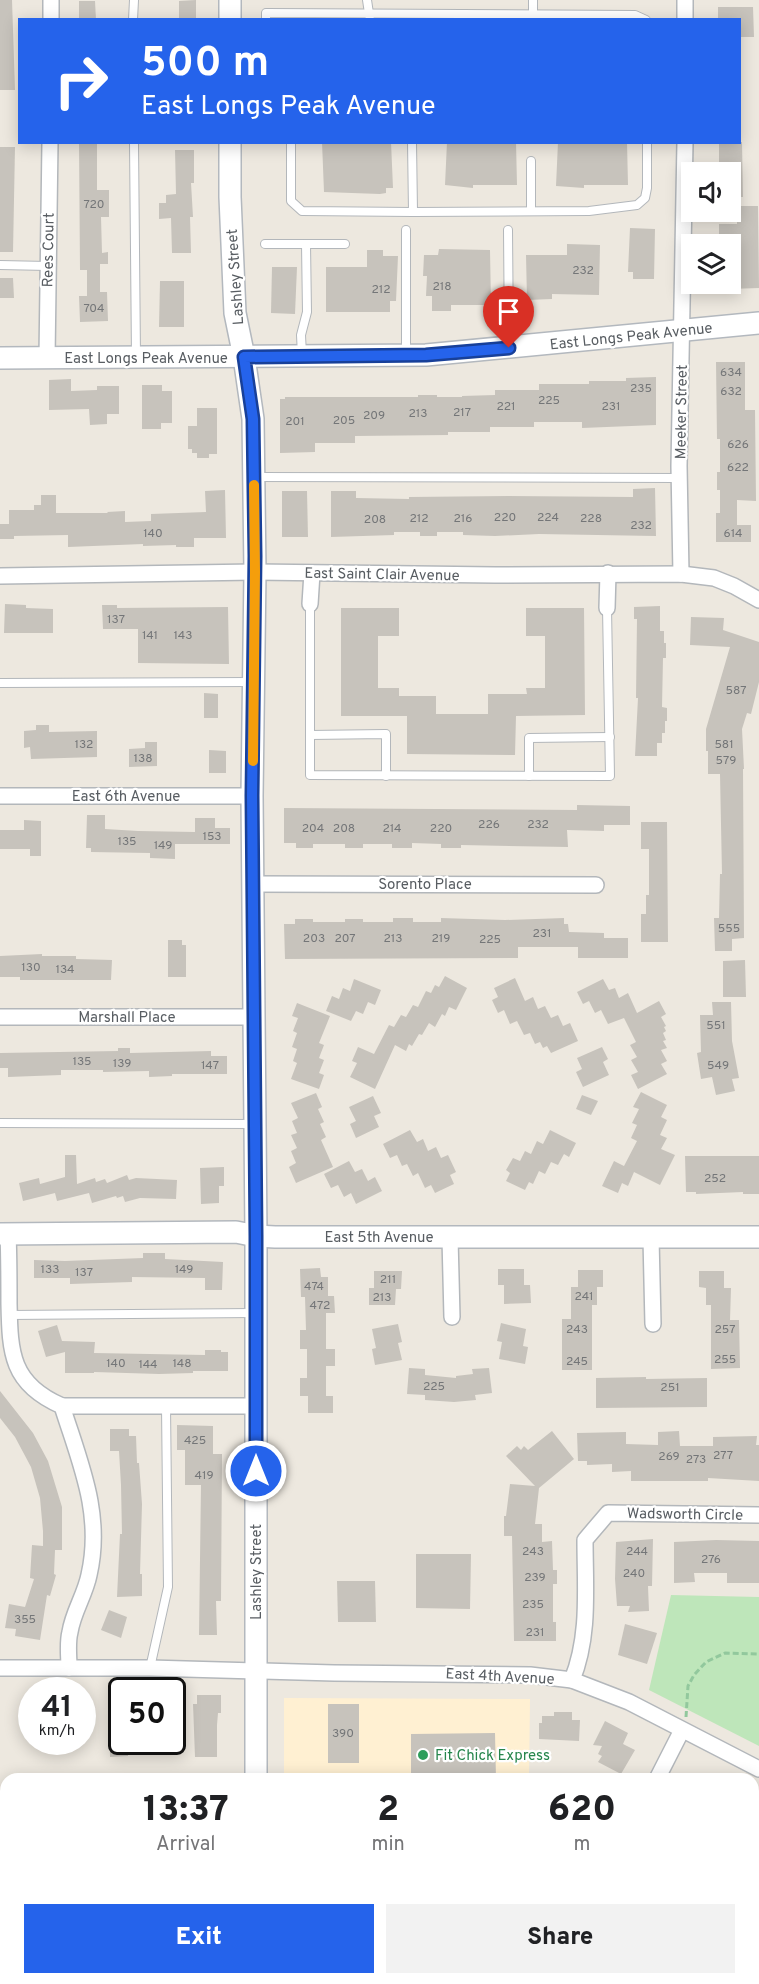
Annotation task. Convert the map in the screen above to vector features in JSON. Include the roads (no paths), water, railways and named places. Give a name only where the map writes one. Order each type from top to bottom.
[{"type":"main road","points":[[230,18],[231,0]]},
{"type":"main road","name":"Lashley Street","points":[[230,144],[235,313],[253,419],[254,477],[252,796],[256,1236],[256,1773]]},
{"type":"main road","name":"East Longs Peak Avenue","points":[[0,358],[406,355],[509,348],[759,323]]},
{"type":"main road","name":"East 5th Avenue","points":[[4,1234],[236,1232],[256,1236],[450,1238],[759,1237]]},
{"type":"street","points":[[51,0],[51,18]]},
{"type":"street","points":[[685,0],[685,18]]},
{"type":"street","name":"Rees Court","points":[[47,358],[50,144]]},
{"type":"street","name":"Meeker Street","points":[[681,574],[680,478],[686,144]]},
{"type":"street","name":"East Saint Clair Avenue","points":[[0,576],[255,572],[495,575],[681,574],[714,579],[734,586],[759,600]]},
{"type":"street","points":[[310,604],[312,573]]},
{"type":"street","points":[[607,608],[608,573]]},
{"type":"street","name":"East 6th Avenue","points":[[0,796],[252,796]]},
{"type":"street","name":"Sorento Place","points":[[253,884],[597,885]]},
{"type":"street","name":"Marshall Place","points":[[0,1017],[254,1017]]},
{"type":"street","points":[[4,1234],[9,1344],[16,1365],[27,1383],[45,1398],[63,1406],[255,1406]]},
{"type":"street","points":[[450,1238],[452,1317]]},
{"type":"street","points":[[651,1238],[653,1324]]},
{"type":"street","points":[[63,1406],[90,1494],[94,1544],[89,1577],[70,1630],[69,1668]]},
{"type":"street","name":"Wadsworth Circle","points":[[572,1680],[579,1662],[584,1637],[585,1540],[608,1513],[759,1515]]},
{"type":"street","name":"East 4th Avenue","points":[[0,1668],[150,1668],[530,1675],[572,1680],[629,1702],[759,1769]]},
{"type":"street","points":[[660,1773],[682,1730]]},
{"type":"lane","points":[[133,18],[134,0]]},
{"type":"lane","points":[[367,0],[369,17]]},
{"type":"lane","points":[[533,0],[533,14]]},
{"type":"lane","points":[[266,18],[266,13],[369,17],[635,15],[642,18]]},
{"type":"lane","points":[[134,144],[136,358]]},
{"type":"lane","points":[[291,144],[291,201],[302,211],[413,212],[589,211],[637,205],[645,198],[647,188],[647,144]]},
{"type":"lane","points":[[412,144],[413,212]]},
{"type":"lane","points":[[531,160],[531,211]]},
{"type":"lane","points":[[406,230],[406,355]]},
{"type":"lane","points":[[508,230],[509,348]]},
{"type":"lane","points":[[265,244],[345,244]]},
{"type":"lane","points":[[302,357],[301,335],[307,312],[306,244]]},
{"type":"lane","points":[[0,265],[48,266]]},
{"type":"lane","points":[[254,477],[680,478]]},
{"type":"lane","points":[[310,604],[310,776],[610,776],[607,608]]},
{"type":"lane","points":[[0,683],[254,682]]},
{"type":"lane","points":[[310,735],[386,734],[386,776]]},
{"type":"lane","points":[[529,776],[529,738],[610,737]]},
{"type":"lane","points":[[0,1123],[255,1124]]},
{"type":"lane","points":[[9,1315],[256,1313]]},
{"type":"lane","points":[[150,1668],[168,1587],[166,1406]]},
{"type":"place","name":"Fit Chick Express","points":[[423,1755]]}]
